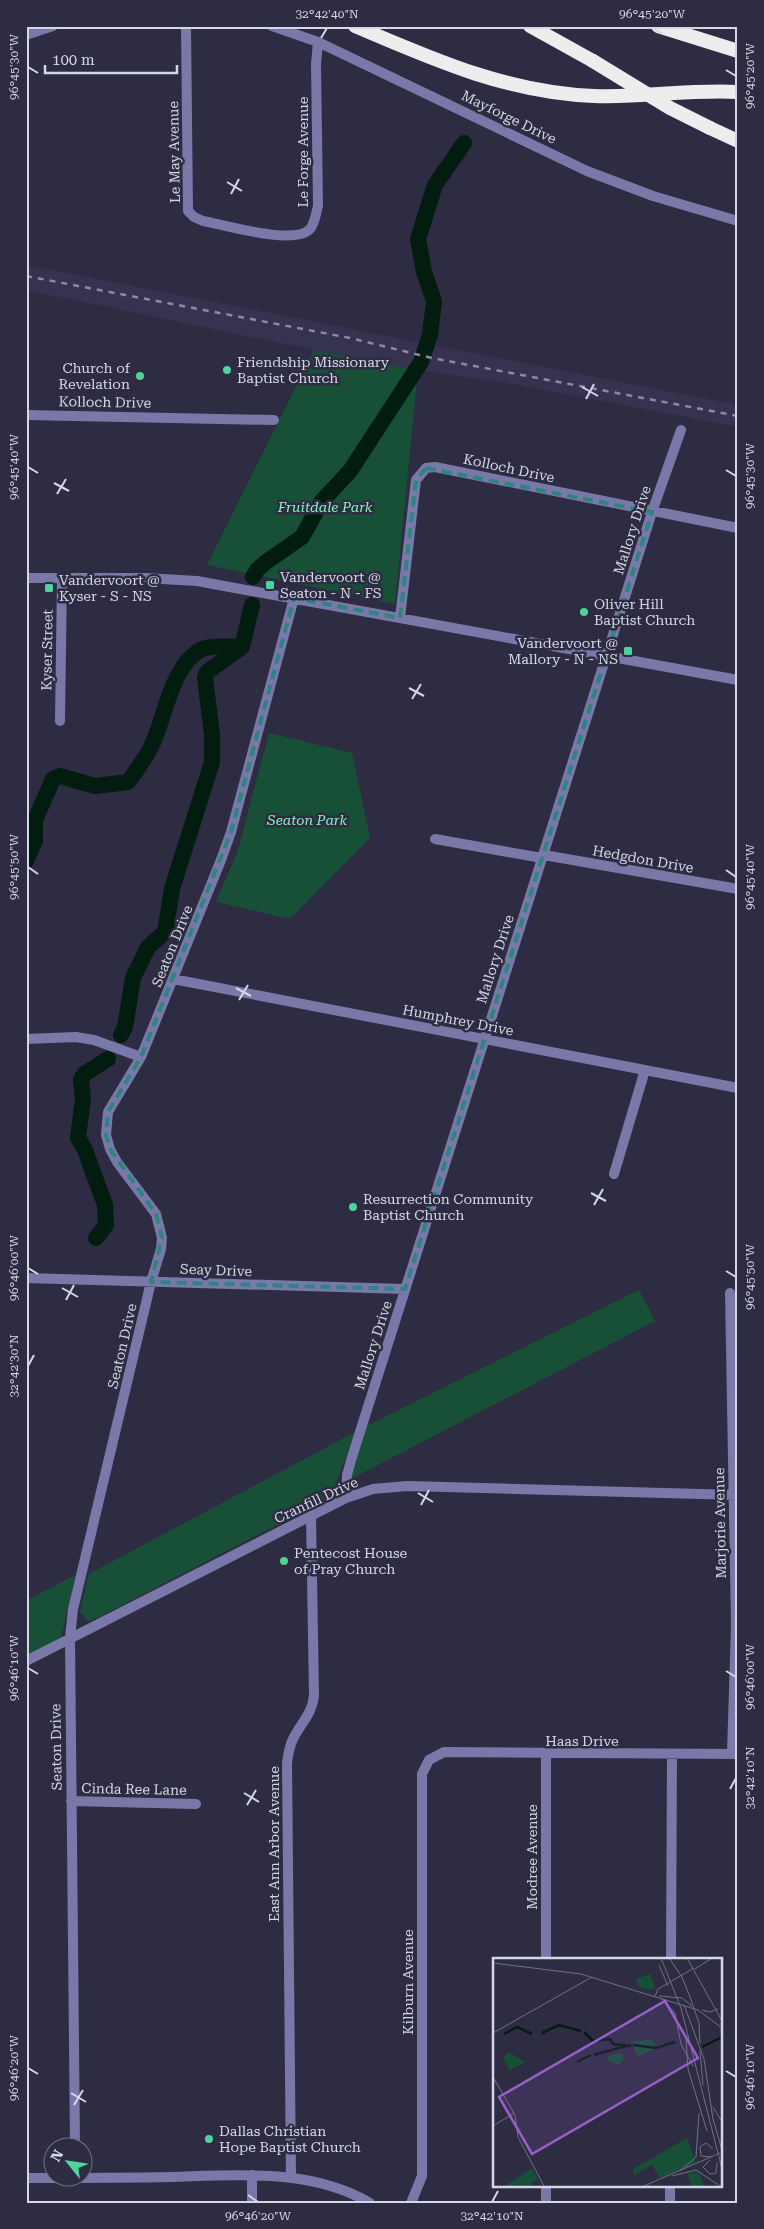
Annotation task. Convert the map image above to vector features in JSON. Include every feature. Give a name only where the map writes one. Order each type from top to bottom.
[{"type":"highway","points":[[355,26],[461,70],[527,88],[593,96],[738,92]]},
{"type":"highway","points":[[530,26],[593,61],[670,108],[738,141]]},
{"type":"highway","points":[[658,26],[738,51]]},
{"type":"street","points":[[26,35],[53,26]]},
{"type":"street","name":"Le May Avenue","points":[[186,26],[188,211],[194,217],[203,221],[250,230]]},
{"type":"street","name":"Mayforge Drive","points":[[272,26],[318,42],[588,171],[678,205],[738,221]]},
{"type":"street","name":"Le Forge Avenue","points":[[250,230],[293,237],[303,234],[315,220],[318,206],[316,64],[318,42]]},
{"type":"street","name":"Kolloch Drive","points":[[26,415],[274,420]]},
{"type":"street","name":"Mallory Drive","points":[[346,1498],[347,1474],[352,1456],[483,1039],[543,857],[652,512],[681,430]]},
{"type":"street","name":"Kolloch Drive","points":[[400,618],[416,480],[426,468],[436,467],[738,528]]},
{"type":"street","points":[[26,578],[174,578],[212,583],[738,680]]},
{"type":"street","name":"Kyser Street","points":[[60,721],[62,578]]},
{"type":"street","name":"Seaton Drive","points":[[75,2136],[70,1638],[73,1609],[151,1282],[161,1249],[162,1238],[156,1214],[117,1162],[106,1135],[108,1112],[141,1057],[231,832],[294,598]]},
{"type":"street","name":"Hedgdon Drive","points":[[435,839],[738,889]]},
{"type":"street","name":"Humphrey Drive","points":[[173,979],[738,1088]]},
{"type":"street","points":[[26,1040],[76,1037],[94,1040],[141,1057]]},
{"type":"street","points":[[614,1174],[645,1070]]},
{"type":"street","name":"Seay Drive","points":[[26,1278],[405,1289]]},
{"type":"street","name":"Marjorie Avenue","points":[[730,1293],[737,1625],[735,1753]]},
{"type":"street","name":"Cranfill Drive","points":[[26,1662],[346,1498],[374,1489],[407,1486],[735,1494]]},
{"type":"street","name":"East Ann Arbor Avenue","points":[[291,2178],[287,1763],[292,1739],[309,1716],[314,1696],[311,1516]]},
{"type":"street","name":"Haas Drive","points":[[429,1760],[444,1752],[672,1755],[735,1753]]},
{"type":"street","name":"Modree Avenue","points":[[546,1754],[546,1958]]},
{"type":"street","points":[[671,1958],[672,1755]]},
{"type":"street","name":"Kilburn Avenue","points":[[411,2203],[422,2176],[422,1774],[429,1760]]},
{"type":"street","name":"Cinda Ree Lane","points":[[71,1801],[196,1804]]},
{"type":"street","points":[[252,2175],[252,2203]]},
{"type":"street","points":[[92,2177],[252,2175],[291,2178],[336,2188],[370,2203]]},
{"type":"street","points":[[26,2178],[42,2178]]},
{"type":"street","points":[[546,2186],[546,2203]]},
{"type":"street","points":[[670,2186],[670,2203]]},
{"type":"highlighted area","points":[[426,468],[652,512],[405,1289],[151,1282],[162,1238],[156,1214],[110,1149],[106,1135],[108,1112],[141,1057],[231,832],[294,598],[400,618],[416,480]]},
{"type":"shaded area","points":[[26,265],[738,405],[738,427],[513,384],[418,370],[314,350],[26,290]]},
{"type":"green space","name":"Fruitdale Park","points":[[314,350],[418,370],[395,604],[207,565]]},
{"type":"green space","name":"Seaton Park","points":[[269,733],[352,753],[370,838],[290,919],[216,902],[238,850]]},
{"type":"green space","points":[[639,1290],[655,1321],[351,1479],[365,1427]]},
{"type":"green space","points":[[355,1432],[331,1497],[91,1621],[85,1620],[85,1617],[80,1612],[89,1574]]},
{"type":"green space","points":[[75,1575],[61,1638],[26,1656],[26,1601]]},
{"type":"waterway","points":[[253,577],[257,570],[266,562],[302,537],[322,501],[350,471],[421,362],[430,335],[434,301],[424,272],[418,239],[435,185],[464,143]]},
{"type":"waterway","points":[[26,861],[35,841],[35,820],[53,779],[60,776],[95,786],[128,782],[151,747],[180,671],[188,660],[202,649],[219,646],[242,647],[252,605]]},
{"type":"waterway","points":[[121,1035],[125,1027],[133,978],[148,947],[165,932],[172,889],[212,762],[212,735],[205,678],[207,672],[242,647]]},
{"type":"waterway","points":[[96,1238],[106,1225],[105,1205],[85,1150],[78,1138],[83,1098],[81,1080],[84,1074],[108,1059]]},
{"type":"railway","points":[[26,276],[350,338],[432,358],[738,416]]},
{"type":"place","name":"Friendship Missionary Baptist Church","points":[[227,370]]},
{"type":"place","name":"Church of Revelation","points":[[140,376]]},
{"type":"place","name":"Vandervoort @ Seaton - N - FS","points":[[270,585]]},
{"type":"place","name":"Vandervoort @ Kyser - S - NS","points":[[49,588]]},
{"type":"place","name":"Oliver Hill Baptist Church","points":[[584,612]]},
{"type":"place","name":"Vandervoort @ Mallory - N - NS","points":[[628,651]]},
{"type":"place","name":"Resurrection Community Baptist Church","points":[[353,1207]]},
{"type":"place","name":"Pentecost House of Pray Church","points":[[284,1561]]},
{"type":"place","name":"Dallas Christian Hope Baptist Church","points":[[209,2139]]}]
